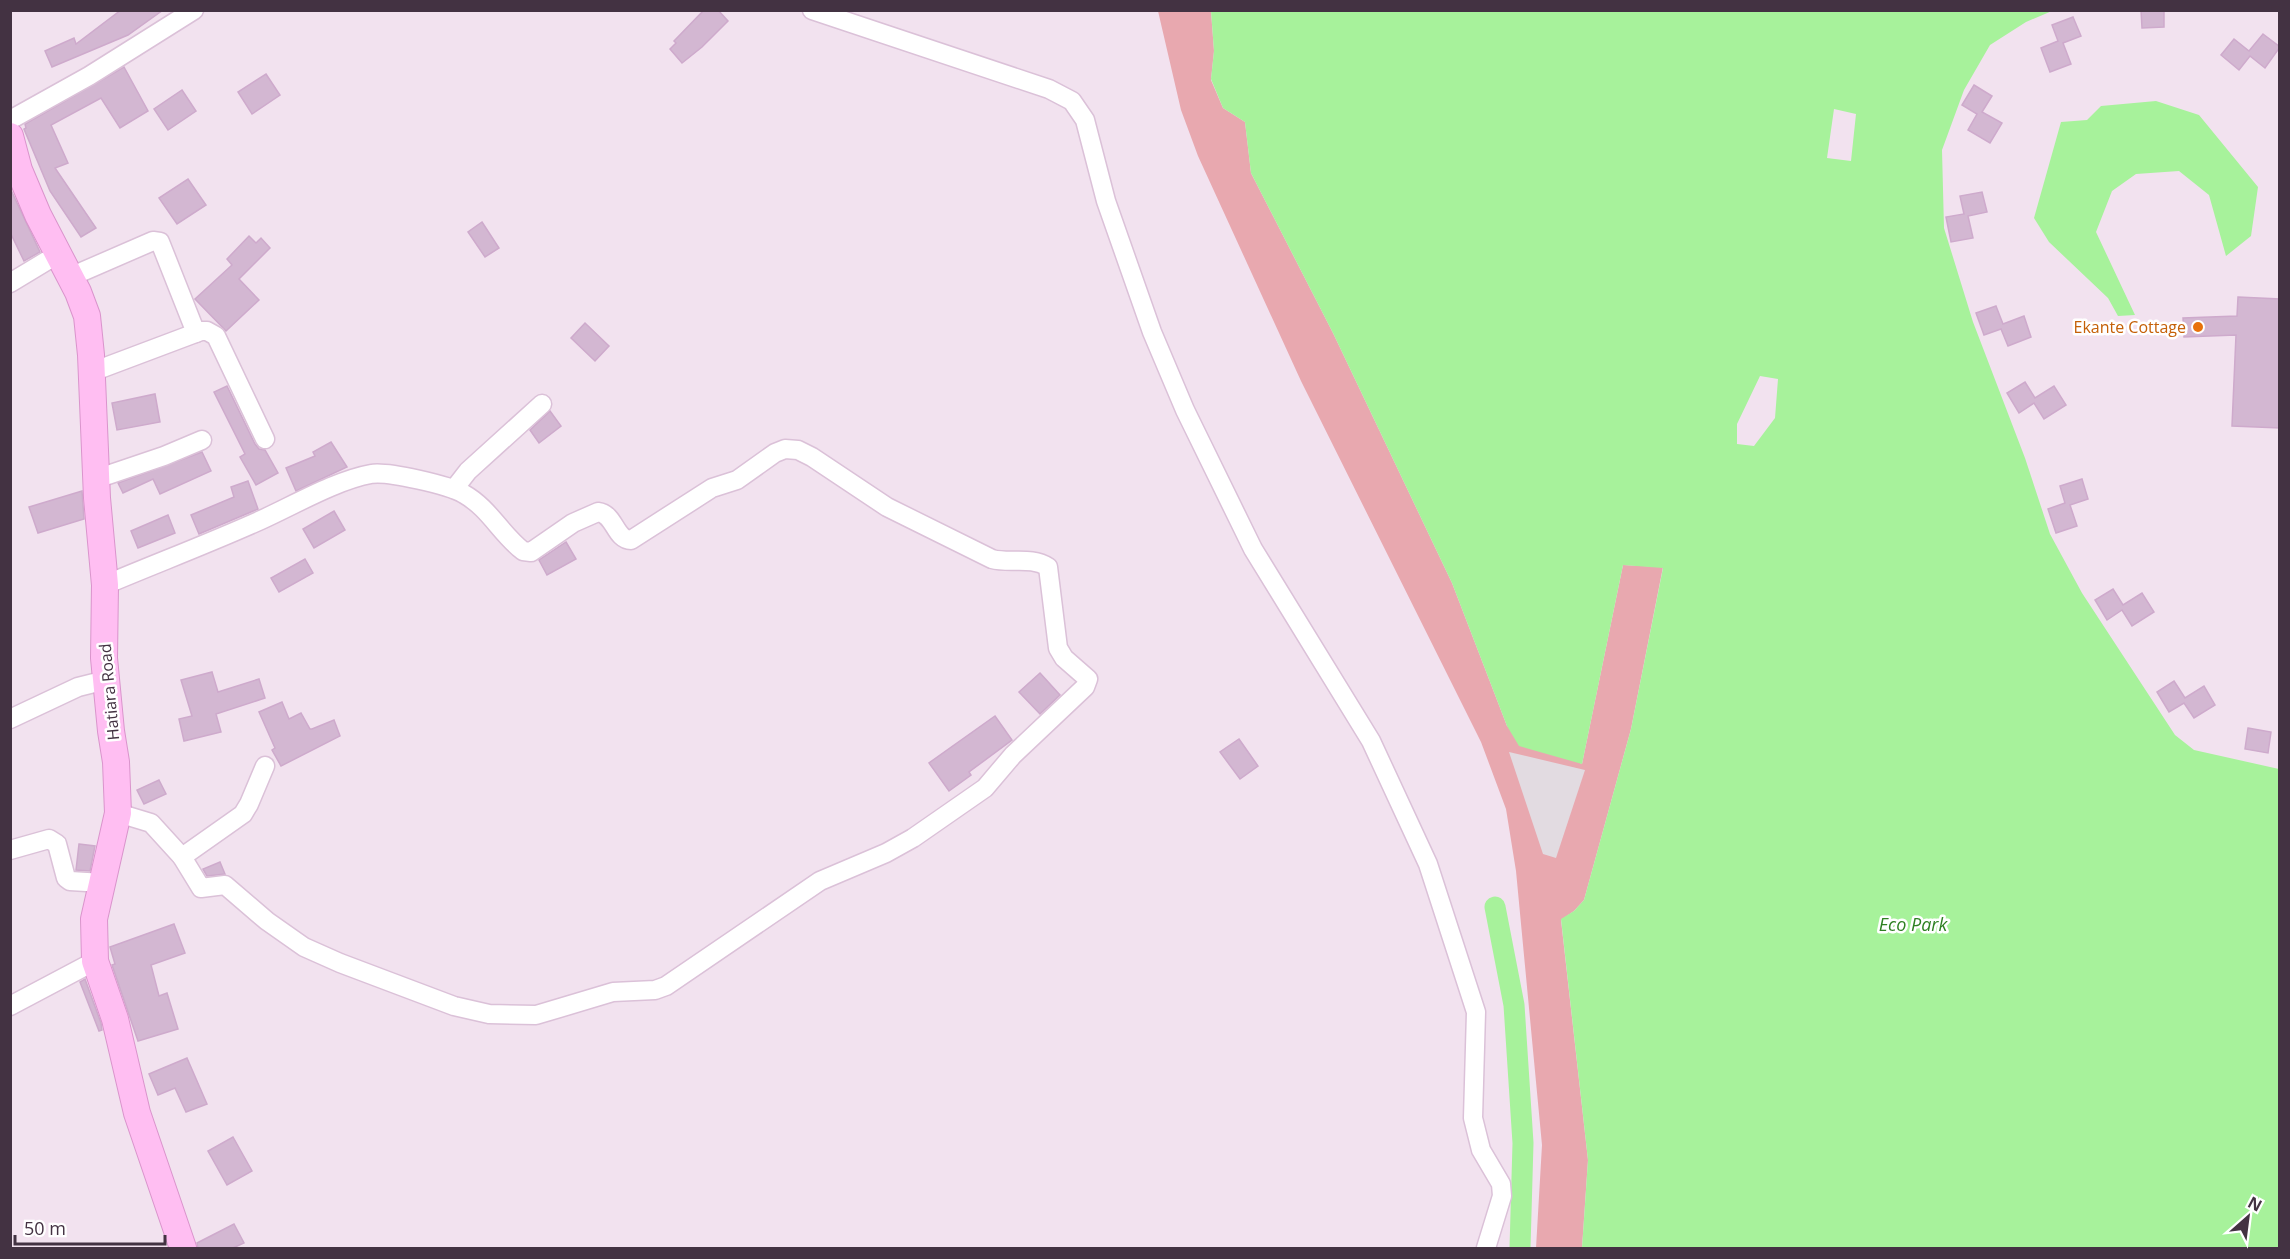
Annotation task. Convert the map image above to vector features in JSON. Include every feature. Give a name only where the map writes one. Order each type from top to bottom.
[{"type":"street","points":[[10,120],[89,76],[194,10]]},
{"type":"street","points":[[812,10],[1049,89],[1072,101],[1084,120],[1110,212],[1152,332],[1185,410],[1252,549],[1382,760],[1428,864],[1476,1012],[1473,1118],[1481,1150],[1501,1184],[1502,1196],[1486,1248]]},
{"type":"street","name":"Hatiara Road","points":[[10,136],[19,170],[87,316],[92,372],[96,479],[105,585],[104,658],[111,731],[117,762],[118,813],[94,919],[95,962],[115,1019],[137,1113],[183,1248]]},
{"type":"street","points":[[70,277],[153,241],[160,242],[196,333]]},
{"type":"street","points":[[10,283],[58,254]]},
{"type":"street","points":[[92,372],[196,333],[207,332],[216,336],[265,439]]},
{"type":"street","points":[[454,489],[468,471],[542,404]]},
{"type":"street","points":[[96,479],[164,456],[202,440]]},
{"type":"street","points":[[105,585],[237,531],[353,478],[374,473],[454,489],[466,495],[485,510],[523,551],[531,552],[573,523],[598,512],[608,516],[622,537],[631,540],[712,489],[737,480],[775,453],[786,448],[798,450],[812,457],[887,507],[992,559],[1030,561],[1048,567],[1058,648],[1064,658],[1088,680],[1088,683],[1013,755],[985,788],[913,838],[886,853],[820,881],[666,986],[655,990],[613,992],[536,1015],[489,1014],[454,1006],[304,947],[267,921],[225,885],[201,888],[182,857],[151,823],[118,813]]},
{"type":"street","points":[[10,718],[78,687],[106,680]]},
{"type":"street","points":[[182,857],[243,814],[265,766]]},
{"type":"street","points":[[10,850],[45,839],[54,840],[66,878],[103,883]]},
{"type":"street","points":[[10,1006],[95,962]]},
{"type":"shaded area","points":[[1158,11],[1211,11],[1214,51],[1211,80],[1223,108],[1245,122],[1251,173],[1333,333],[1452,583],[1507,726],[1582,764],[1623,565],[1663,567],[1631,729],[1584,900],[1561,920],[1588,1160],[1582,1248],[1536,1248],[1542,1145],[1516,871],[1506,809],[1481,742],[1301,381],[1198,156],[1181,110]]},
{"type":"shaded area","points":[[1509,752],[1585,770],[1556,858],[1543,854]]},
{"type":"water","name":"Eco Park","points":[[1211,11],[2052,11],[2026,22],[1990,45],[1964,90],[1942,150],[1944,228],[1973,322],[2025,458],[2050,534],[2082,593],[2175,735],[2194,750],[2279,769],[2279,1248],[1582,1248],[1588,1160],[1561,919],[1574,911],[1584,900],[1631,729],[1663,568],[1623,565],[1582,764],[1519,746],[1507,726],[1452,583],[1333,333],[1251,173],[1245,122],[1223,108],[1211,79],[1214,51]],"holes":[[[1834,109],[1856,114],[1851,161],[1827,158]],[[1760,376],[1778,379],[1775,418],[1754,446],[1737,444],[1737,424]]]},
{"type":"water","points":[[2156,101],[2199,115],[2258,187],[2251,236],[2226,256],[2209,195],[2179,171],[2136,174],[2112,191],[2096,232],[2135,315],[2118,316],[2108,298],[2049,242],[2034,218],[2061,122],[2087,120],[2101,106]]},
{"type":"building","points":[[121,10],[163,10],[128,35],[52,67],[45,51],[74,38],[76,44]]},
{"type":"building","points":[[704,10],[718,10],[728,21],[682,63],[670,49],[676,43],[674,41]]},
{"type":"building","points":[[2141,10],[2164,10],[2164,27],[2142,28]]},
{"type":"building","points":[[2073,17],[2081,36],[2063,43],[2071,64],[2050,72],[2041,48],[2058,41],[2052,25]]},
{"type":"building","points":[[2263,34],[2280,47],[2265,68],[2250,56],[2239,70],[2221,55],[2234,39],[2249,51]]},
{"type":"building","points":[[124,67],[148,111],[120,128],[101,98],[51,125],[68,163],[55,168],[96,228],[81,237],[50,191],[24,129],[25,124]]},
{"type":"building","points":[[266,74],[280,95],[252,114],[238,92]]},
{"type":"building","points":[[1974,85],[1992,96],[1982,112],[2002,123],[1990,143],[1968,130],[1977,114],[1962,105]]},
{"type":"building","points":[[182,90],[196,111],[168,130],[154,109]]},
{"type":"building","points":[[188,179],[206,205],[177,224],[159,198]]},
{"type":"building","points":[[10,188],[40,252],[24,261],[10,232]]},
{"type":"building","points":[[1982,192],[1987,212],[1968,216],[1973,238],[1951,242],[1946,217],[1964,214],[1960,196]]},
{"type":"building","points":[[482,222],[499,248],[485,257],[468,232]]},
{"type":"building","points":[[249,236],[256,243],[261,238],[270,248],[239,279],[259,300],[226,331],[195,299],[232,265],[227,259]]},
{"type":"building","points":[[2238,297],[2280,299],[2280,428],[2232,426],[2236,335],[2184,337],[2183,318],[2237,316]]},
{"type":"building","points":[[1996,306],[2003,324],[2024,316],[2031,337],[2008,346],[2001,329],[1984,335],[1976,313]]},
{"type":"building","points":[[585,323],[609,346],[595,361],[571,338]]},
{"type":"building","points":[[2025,382],[2035,398],[2054,386],[2066,405],[2044,419],[2034,403],[2019,413],[2007,393]]},
{"type":"building","points":[[227,386],[255,444],[259,449],[265,450],[278,473],[256,485],[240,457],[245,454],[214,392]]},
{"type":"building","points":[[155,394],[160,422],[117,430],[112,403]]},
{"type":"building","points":[[550,411],[561,426],[539,443],[530,430]]},
{"type":"building","points":[[331,442],[347,467],[296,491],[286,468],[315,456],[313,452]]},
{"type":"building","points":[[202,452],[211,471],[160,494],[153,479],[123,493],[118,483]]},
{"type":"building","points":[[2082,479],[2088,499],[2070,505],[2077,526],[2056,533],[2048,509],[2065,503],[2060,486]]},
{"type":"building","points":[[248,481],[258,509],[199,534],[191,515],[234,497],[231,487]]},
{"type":"building","points":[[82,491],[84,519],[38,533],[29,507]]},
{"type":"building","points":[[334,511],[345,530],[314,548],[303,529]]},
{"type":"building","points":[[168,515],[175,533],[138,548],[131,531]]},
{"type":"building","points":[[566,542],[576,559],[547,575],[539,560]]},
{"type":"building","points":[[305,559],[313,573],[279,592],[271,578]]},
{"type":"building","points":[[2113,589],[2123,605],[2142,593],[2154,612],[2132,626],[2122,610],[2107,620],[2095,600]]},
{"type":"building","points":[[212,672],[218,692],[259,679],[265,698],[216,714],[221,732],[184,741],[179,719],[192,716],[181,680]]},
{"type":"building","points":[[1040,673],[1060,695],[1040,714],[1019,692]]},
{"type":"building","points":[[2174,681],[2185,698],[2204,686],[2215,705],[2194,718],[2184,703],[2169,712],[2157,692]]},
{"type":"building","points":[[282,702],[289,719],[301,713],[310,729],[334,720],[340,736],[281,766],[272,750],[275,748],[259,712]]},
{"type":"building","points":[[995,716],[1012,740],[969,772],[971,775],[949,791],[929,763]]},
{"type":"building","points":[[2248,728],[2271,732],[2268,753],[2245,749]]},
{"type":"building","points":[[1239,739],[1258,766],[1240,779],[1220,752]]},
{"type":"building","points":[[159,780],[166,794],[144,804],[137,790]]},
{"type":"building","points":[[79,844],[95,846],[90,871],[76,870]]},
{"type":"building","points":[[220,862],[225,874],[207,876],[203,869]]},
{"type":"building","points":[[174,924],[185,953],[151,965],[159,996],[167,993],[178,1029],[138,1041],[112,965],[115,964],[110,947]]},
{"type":"building","points":[[85,979],[101,1023],[102,1030],[99,1031],[80,982]]},
{"type":"building","points":[[187,1058],[207,1104],[186,1112],[175,1088],[158,1095],[149,1074]]},
{"type":"building","points":[[233,1137],[252,1171],[227,1185],[208,1151]]},
{"type":"building","points":[[234,1224],[244,1243],[233,1248],[198,1248],[197,1243]]},
{"type":"waterway","points":[[1495,907],[1514,1005],[1523,1143],[1520,1248]]},
{"type":"place","name":"Ekante Cottage","points":[[2198,327]]}]
